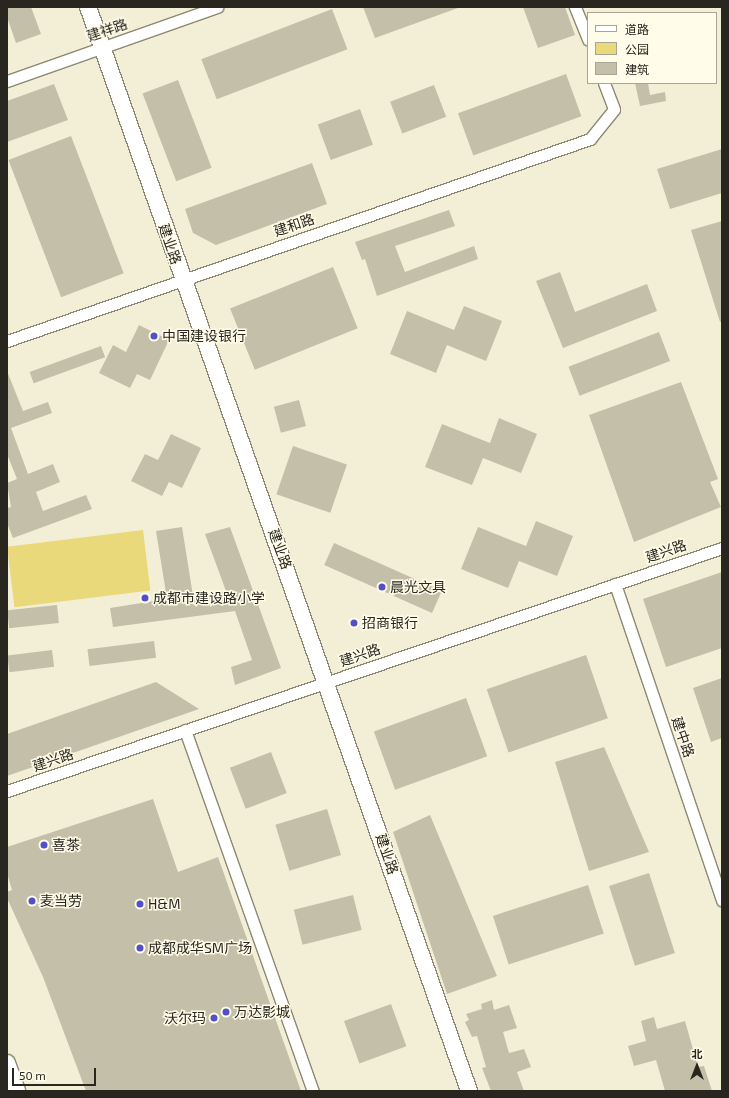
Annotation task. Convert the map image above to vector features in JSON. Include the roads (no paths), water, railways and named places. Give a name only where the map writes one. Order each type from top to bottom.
[{"type":"street","name":"建业路","points":[[88,7],[183,280],[328,682],[469,1091]]},
{"type":"street","name":"建祥路","points":[[7,81],[217,7]]},
{"type":"street","points":[[576,7],[587,37]]},
{"type":"street","name":"建和路","points":[[7,341],[590,139],[614,110],[604,84]]},
{"type":"street","name":"建兴路","points":[[7,791],[722,548]]},
{"type":"street","name":"建中路","points":[[615,584],[722,900]]},
{"type":"street","points":[[185,730],[313,1091]]},
{"type":"street","points":[[7,1062],[17,1091]]},
{"type":"place","name":"中国建设银行","points":[[154,336]]},
{"type":"place","name":"晨光文具","points":[[382,587]]},
{"type":"place","name":"成都市建设路小学","points":[[145,598]]},
{"type":"place","name":"招商银行","points":[[354,623]]},
{"type":"place","name":"喜茶","points":[[44,845]]},
{"type":"place","name":"麦当劳","points":[[32,901]]},
{"type":"place","name":"H&M","points":[[140,904]]},
{"type":"place","name":"成都成华SM广场","points":[[140,948]]},
{"type":"place","name":"万达影城","points":[[226,1012]]},
{"type":"place","name":"沃尔玛","points":[[214,1018]]}]
